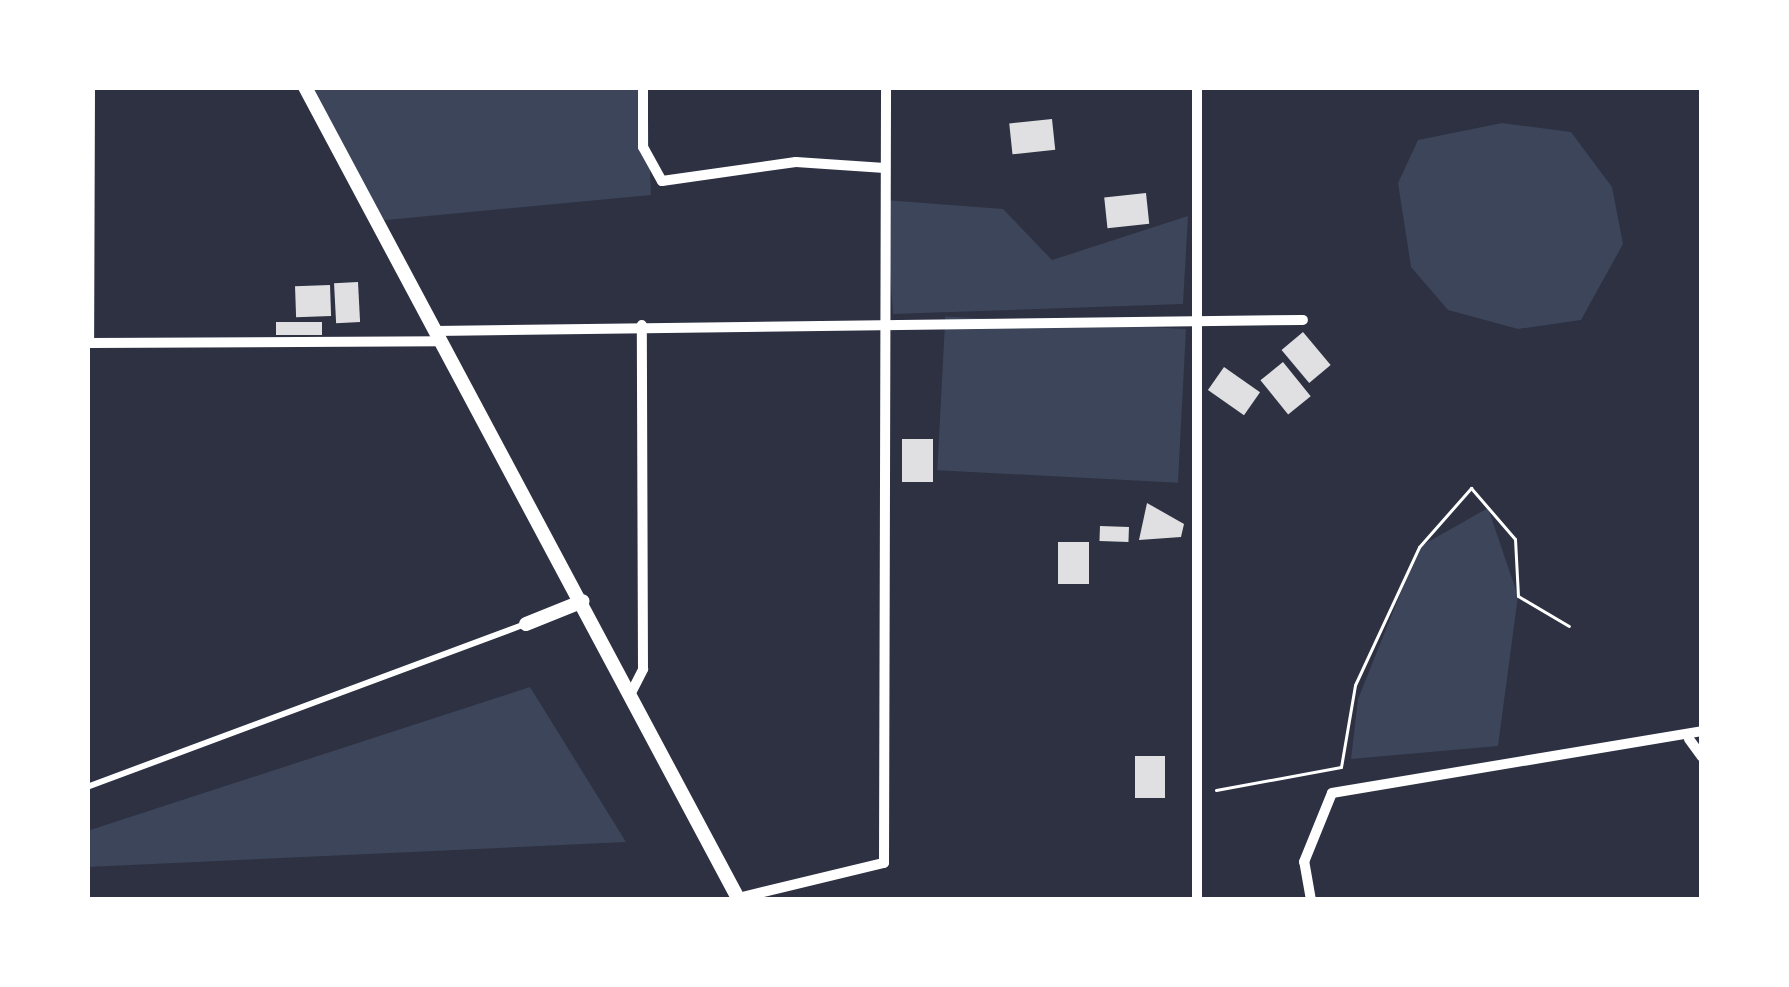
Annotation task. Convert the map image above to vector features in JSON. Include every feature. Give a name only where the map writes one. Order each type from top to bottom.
[{"type":"street","points":[[90,87],[89,343],[438,336],[642,325],[1304,320]]},
{"type":"street","points":[[305,87],[738,899],[884,863],[886,87]]},
{"type":"street","points":[[643,87],[644,147],[662,181],[796,162],[885,168]]},
{"type":"street","points":[[1197,87],[1197,900]]},
{"type":"street","points":[[631,693],[643,668],[642,325]]},
{"type":"street","points":[[526,624],[583,602]]},
{"type":"street","points":[[1310,900],[1304,862],[1332,793],[1689,739],[1702,731]]},
{"type":"street","points":[[1689,739],[1702,757]]},
{"type":"lane","points":[[87,787],[526,624]]},
{"type":"path","points":[[1197,794],[1341,767],[1355,686],[1409,567],[1471,488],[1515,539],[1518,596],[1569,626]]},
{"type":"shaded area","points":[[305,87],[647,87],[651,195],[376,221]]},
{"type":"shaded area","points":[[1502,123],[1571,132],[1612,187],[1623,244],[1581,320],[1518,329],[1448,310],[1411,267],[1398,183],[1418,140]]},
{"type":"shaded area","points":[[885,200],[1003,209],[1052,260],[1188,216],[1183,304],[893,314]]},
{"type":"shaded area","points":[[945,316],[1186,329],[1178,483],[937,470]]},
{"type":"shaded area","points":[[1488,508],[1518,596],[1498,746],[1351,759],[1358,699],[1419,547]]},
{"type":"shaded area","points":[[530,687],[626,842],[87,867],[87,831]]},
{"type":"building","points":[[1052,119],[1055,150],[1012,154],[1009,123]]},
{"type":"building","points":[[1146,193],[1149,224],[1107,228],[1104,197]]},
{"type":"building","points":[[358,282],[360,322],[336,323],[334,283]]},
{"type":"building","points":[[330,285],[331,316],[296,317],[295,286]]},
{"type":"building","points":[[276,322],[322,322],[322,335],[276,335]]},
{"type":"building","points":[[1303,332],[1331,365],[1309,383],[1282,350]]},
{"type":"building","points":[[1283,362],[1311,396],[1288,414],[1260,380]]},
{"type":"building","points":[[1224,367],[1260,392],[1244,415],[1208,390]]},
{"type":"building","points":[[902,439],[933,439],[933,482],[902,482]]},
{"type":"building","points":[[1147,503],[1184,524],[1181,537],[1139,540]]},
{"type":"building","points":[[1100,526],[1129,527],[1128,542],[1099,541]]},
{"type":"building","points":[[1058,542],[1089,542],[1089,584],[1058,584]]},
{"type":"building","points":[[1135,756],[1165,756],[1165,798],[1135,798]]}]
